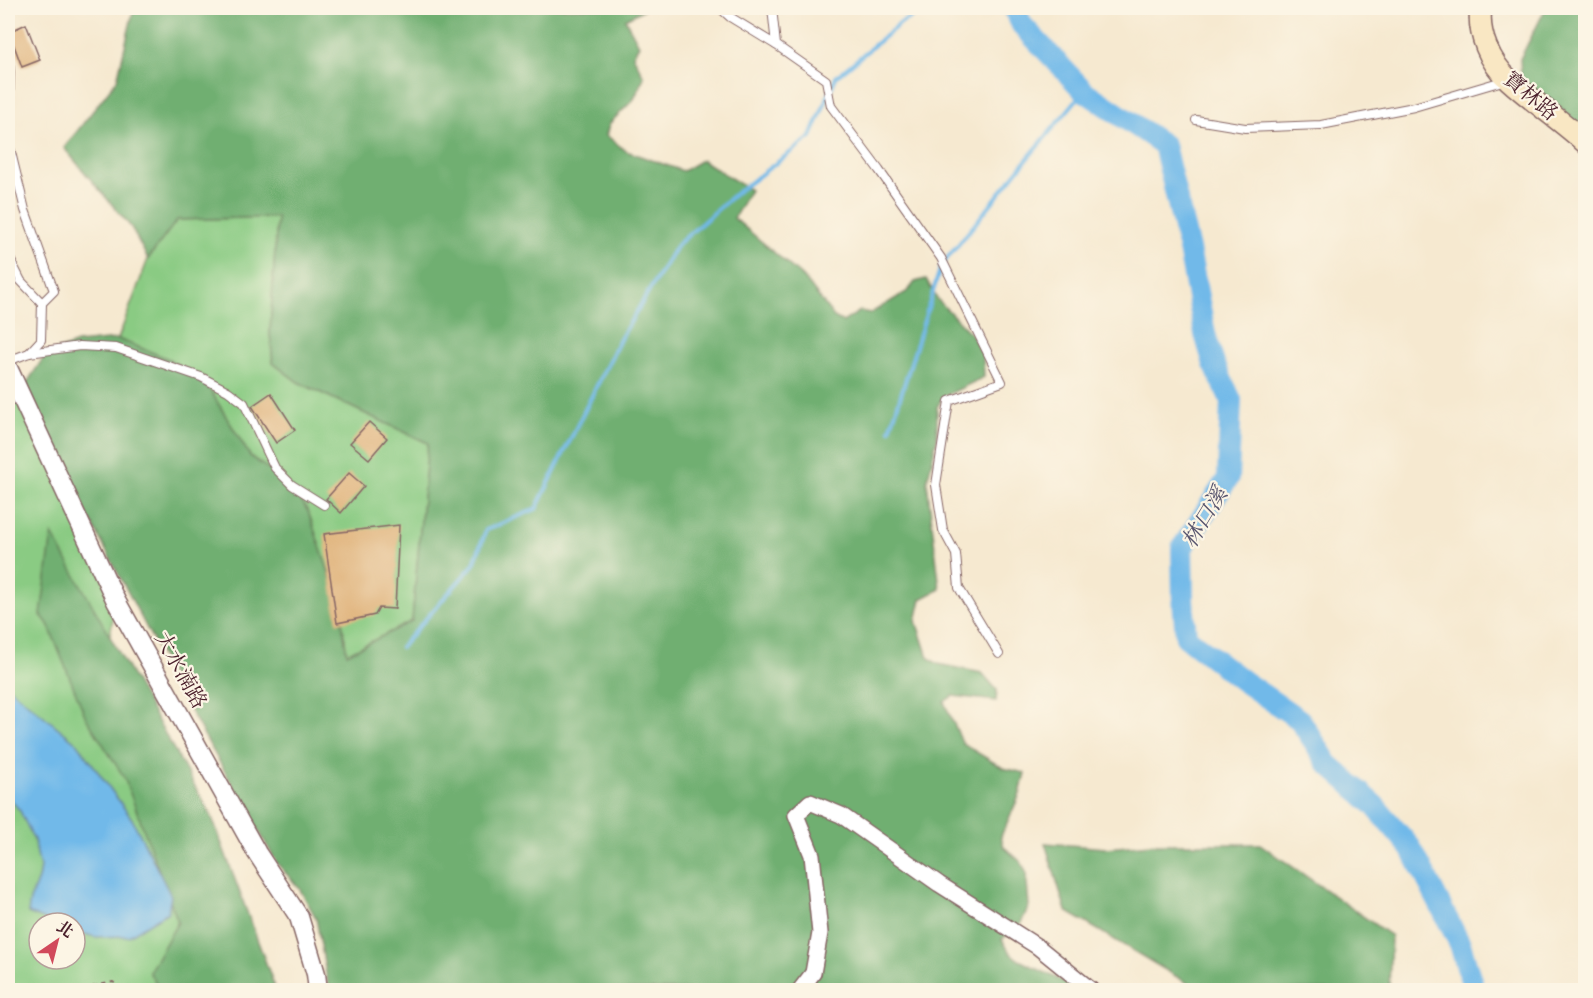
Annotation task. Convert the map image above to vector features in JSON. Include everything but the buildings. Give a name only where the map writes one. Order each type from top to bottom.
[{"type":"main road","name":"寶林路","points":[[1481,8],[1482,36],[1495,63],[1508,79],[1586,143]]},
{"type":"street","name":"大水湳路","points":[[8,368],[116,601],[257,853],[299,917],[316,974],[318,990]]},
{"type":"street","points":[[800,990],[813,973],[820,933],[812,855],[796,815],[810,802],[841,815],[939,884],[1038,947],[1091,990]]},
{"type":"lane","points":[[720,8],[730,17],[776,45],[826,80],[831,106],[941,258],[1002,382],[950,401],[936,485],[943,530],[956,554],[959,588],[999,654]]},
{"type":"lane","points":[[772,8],[776,45]]},
{"type":"lane","points":[[8,54],[10,72],[8,140],[26,210],[54,291],[42,303],[41,340],[29,353]]},
{"type":"lane","points":[[1196,120],[1245,128],[1321,125],[1414,107],[1508,79]]},
{"type":"lane","points":[[8,255],[21,281],[42,303]]},
{"type":"lane","points":[[8,362],[29,353],[80,346],[116,348],[201,377],[228,391],[244,403],[274,468],[292,485],[324,505]]},
{"type":"path","points":[[8,981],[19,990]]},
{"type":"path","points":[[85,990],[113,982],[124,990]]},
{"type":"green space","points":[[134,8],[646,8],[625,19],[639,45],[633,55],[644,77],[634,99],[610,123],[606,135],[626,151],[683,171],[702,160],[750,190],[734,218],[805,279],[834,317],[843,322],[860,311],[871,313],[908,291],[915,282],[926,279],[937,299],[972,335],[983,356],[984,377],[943,397],[937,407],[937,439],[927,482],[940,589],[921,599],[916,621],[928,657],[938,664],[982,673],[997,690],[996,701],[953,696],[944,702],[963,744],[1003,768],[1025,773],[1020,794],[1001,836],[1004,847],[1021,862],[1026,872],[1029,906],[1019,927],[1002,939],[1010,953],[1019,960],[1081,990],[329,990],[316,918],[299,888],[277,863],[188,707],[22,390],[46,354],[77,343],[118,339],[169,359],[198,379],[210,390],[250,456],[290,485],[308,511],[339,602],[347,654],[412,621],[428,443],[298,382],[273,363],[270,333],[277,217],[177,220],[148,259],[131,227],[64,148],[117,80]]},
{"type":"green space","points":[[1546,8],[1585,8],[1585,154],[1582,146],[1522,92],[1520,59]]},
{"type":"green space","points":[[277,217],[270,333],[273,363],[298,382],[428,443],[412,621],[347,654],[339,602],[290,485],[250,456],[210,390],[118,339],[148,259],[176,220]]},
{"type":"green space","points":[[8,368],[116,601],[99,696],[220,990],[8,990]]},
{"type":"green space","points":[[52,534],[211,815],[276,990],[160,990],[149,972],[178,922],[124,777],[86,718],[48,624],[41,615]]},
{"type":"green space","points":[[1045,843],[1106,848],[1151,844],[1260,844],[1391,936],[1389,990],[1199,990],[1066,911]]},
{"type":"water","points":[[8,687],[78,744],[132,819],[171,896],[168,912],[129,936],[95,937],[87,935],[87,911],[28,911],[40,867],[34,840],[20,811],[8,796]]},
{"type":"waterway","points":[[401,647],[474,564],[486,530],[536,509],[620,339],[677,245],[736,193],[811,137],[836,77],[902,22],[929,8]]},
{"type":"waterway","name":"林口溪","points":[[1014,8],[1022,25],[1084,91],[1164,145],[1189,249],[1205,334],[1214,364],[1231,400],[1228,478],[1182,548],[1186,637],[1243,681],[1300,720],[1328,764],[1374,805],[1411,848],[1460,944],[1474,990]]},
{"type":"waterway","points":[[890,430],[941,266],[1084,91]]}]
